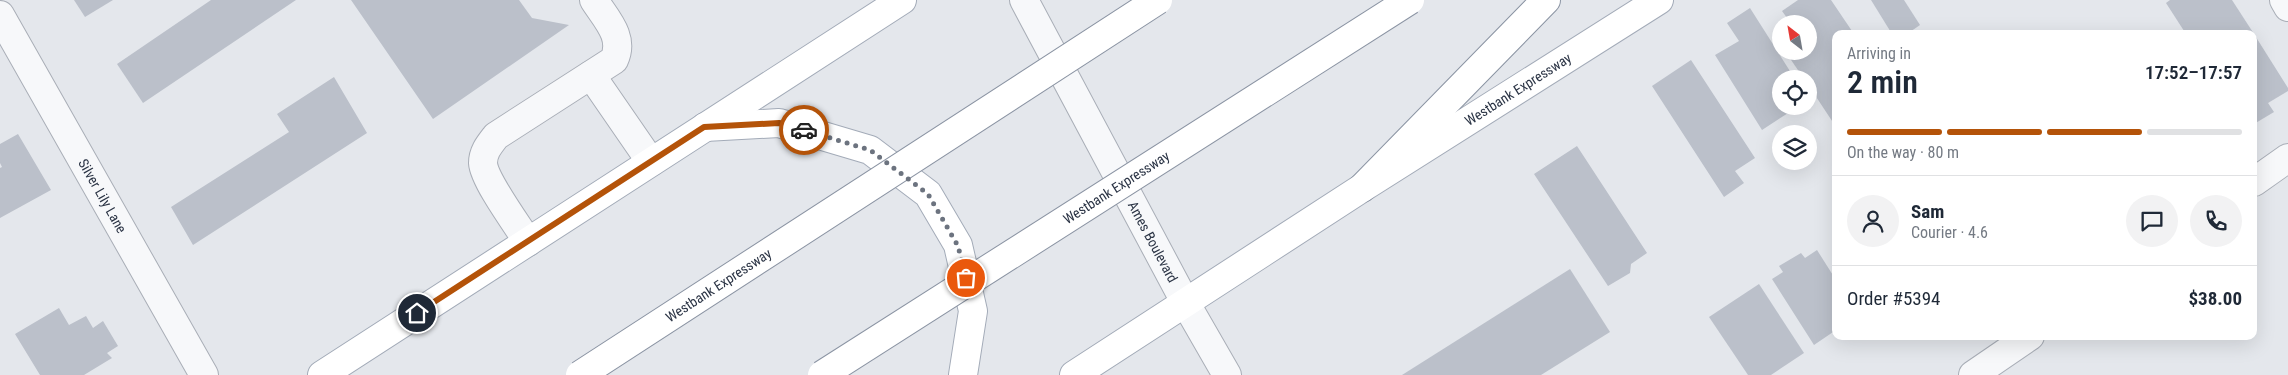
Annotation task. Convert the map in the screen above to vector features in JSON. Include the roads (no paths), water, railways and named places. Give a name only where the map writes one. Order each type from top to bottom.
[{"type":"main road","points":[[322,375],[902,0]]},
{"type":"main road","name":"Westbank Expressway","points":[[580,375],[1158,0]]},
{"type":"main road","name":"Westbank Expressway","points":[[822,375],[1410,0]]},
{"type":"main road","points":[[1362,188],[1546,0]]},
{"type":"main road","name":"Westbank Expressway","points":[[1074,375],[1184,302],[1659,0]]},
{"type":"main road","points":[[704,127],[779,123],[870,150],[928,194],[958,246],[973,312],[963,375]]},
{"type":"street","points":[[528,242],[489,180],[483,165],[485,149],[496,136],[614,60],[618,51],[618,39],[594,0]]},
{"type":"street","name":"Ames Boulevard","points":[[1024,0],[1184,302],[1227,375]]},
{"type":"street","points":[[2284,0],[2288,7]]},
{"type":"street","name":"Silver Lily Lane","points":[[0,15],[204,375]]},
{"type":"street","points":[[592,75],[651,162]]},
{"type":"street","points":[[2257,180],[2288,158]]},
{"type":"street","points":[[1973,375],[2024,340]]}]
